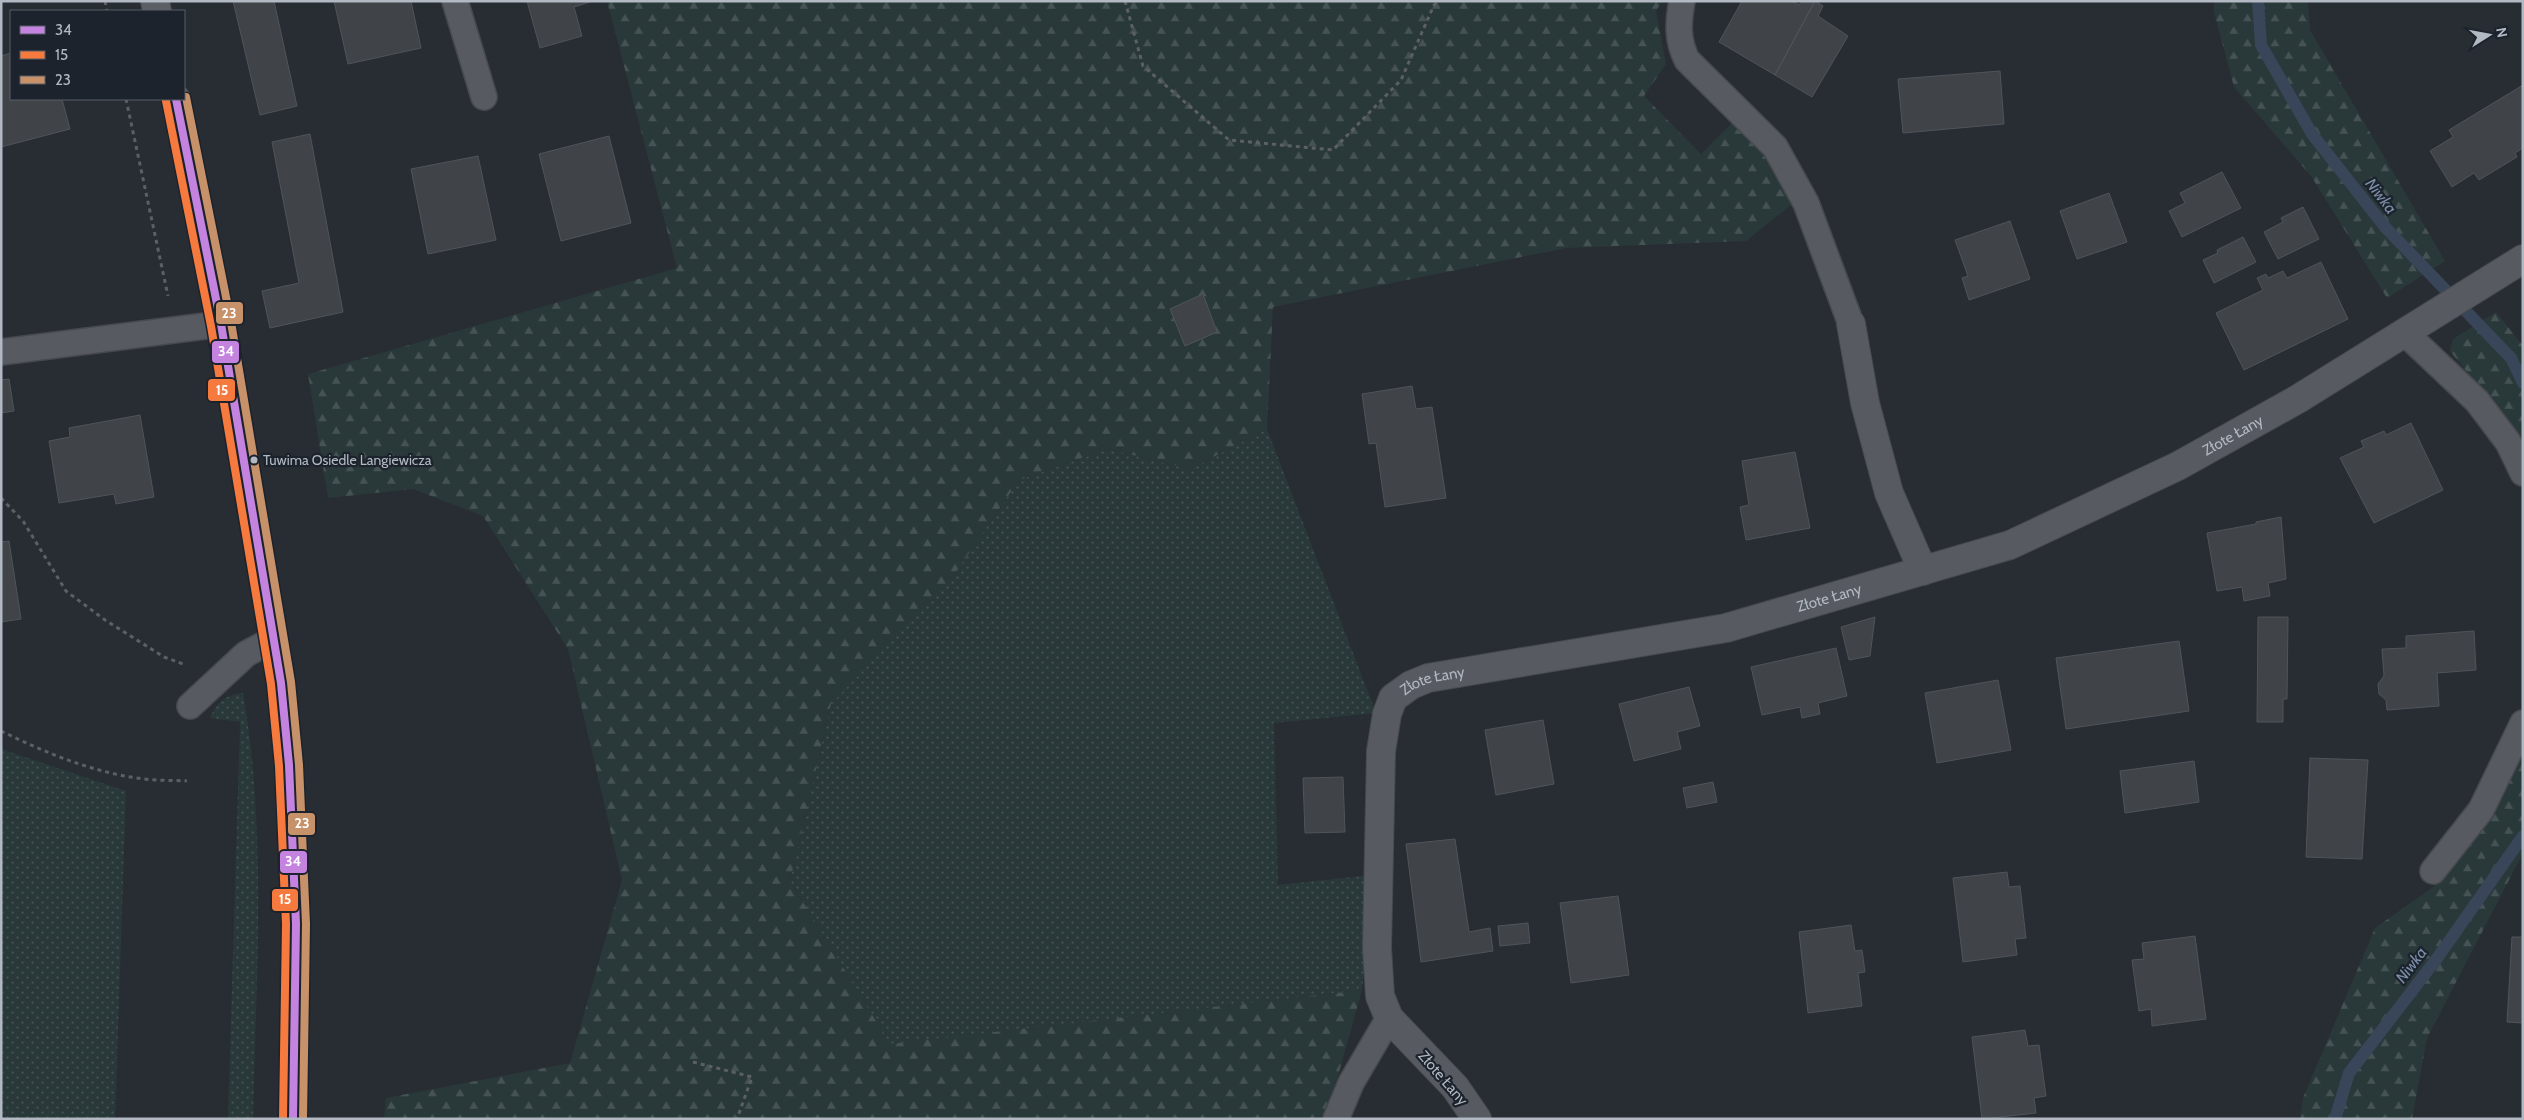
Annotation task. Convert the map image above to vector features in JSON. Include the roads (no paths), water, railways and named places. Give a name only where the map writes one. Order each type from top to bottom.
[{"type":"street","points":[[176,100],[221,324],[274,639],[289,765],[296,924],[293,1119]]},
{"type":"street","name":"Złote Łany","points":[[1477,1119],[1455,1087],[1389,1018],[1380,996],[1377,948],[1382,751],[1387,714],[1393,698],[1410,685],[1428,678],[1726,628],[2010,545],[2178,466],[2298,399],[2523,258]]},
{"type":"street","points":[[1850,324],[1865,404],[1889,493],[1923,571]]},
{"type":"lane","points":[[455,1],[484,97]]},
{"type":"lane","points":[[1682,1],[1679,20],[1679,44],[1687,60],[1775,147],[1806,203],[1850,324]]},
{"type":"lane","points":[[1,352],[221,324]]},
{"type":"lane","points":[[2412,327],[2477,401],[2508,442],[2523,473]]},
{"type":"lane","points":[[190,706],[246,654],[274,639]]},
{"type":"lane","points":[[2432,871],[2481,810],[2523,723]]},
{"type":"lane","points":[[1336,1119],[1351,1083],[1389,1018]]},
{"type":"waterway","name":"Niwka","points":[[2258,1],[2261,45],[2312,134],[2385,227],[2511,358],[2523,383]]},
{"type":"waterway","name":"Niwka","points":[[2335,1119],[2349,1073],[2438,957],[2523,836]]},
{"type":"place","name":"Tuwima Osiedle Langiewicza","points":[[254,460]]}]
